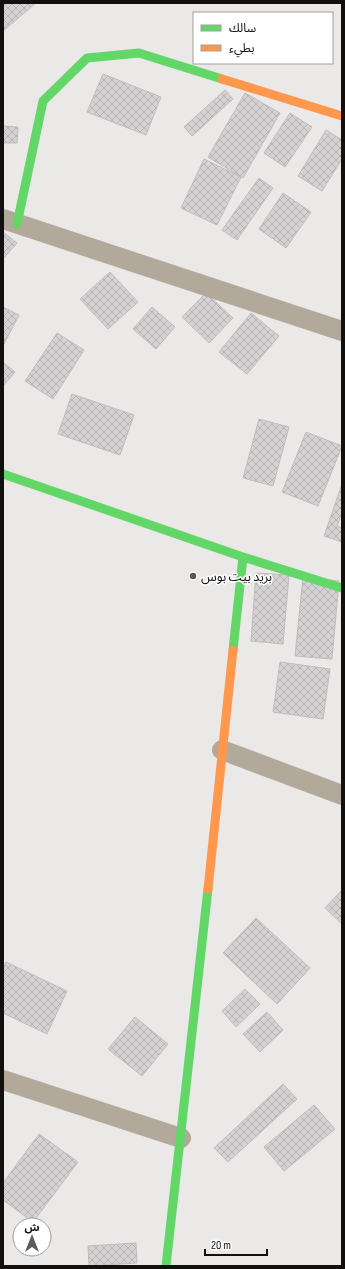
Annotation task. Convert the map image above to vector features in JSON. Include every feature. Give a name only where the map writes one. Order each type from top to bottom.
[{"type":"street","points":[[342,116],[139,53],[87,58],[43,101],[10,221],[342,331]]},
{"type":"street","points":[[3,474],[243,557],[342,588]]},
{"type":"street","points":[[166,1266],[243,557]]},
{"type":"street","points":[[222,750],[342,795]]},
{"type":"street","points":[[3,1080],[181,1138]]},
{"type":"building","points":[[3,3],[36,3],[3,31]]},
{"type":"building","points":[[103,74],[161,97],[146,135],[87,112]]},
{"type":"building","points":[[225,90],[233,99],[192,136],[184,127]]},
{"type":"building","points":[[245,93],[280,113],[243,178],[208,157]]},
{"type":"building","points":[[290,113],[312,127],[285,167],[264,153]]},
{"type":"building","points":[[3,126],[18,127],[17,143],[3,143]]},
{"type":"building","points":[[326,130],[342,140],[342,159],[322,191],[298,176]]},
{"type":"building","points":[[204,159],[241,177],[217,225],[181,208]]},
{"type":"building","points":[[259,178],[273,188],[237,240],[222,230]]},
{"type":"building","points":[[283,193],[311,212],[286,248],[259,229]]},
{"type":"building","points":[[3,232],[17,243],[3,259]]},
{"type":"building","points":[[110,272],[138,302],[108,329],[80,299]]},
{"type":"building","points":[[206,293],[233,318],[209,343],[182,317]]},
{"type":"building","points":[[3,307],[19,315],[3,346]]},
{"type":"building","points":[[152,307],[175,327],[156,349],[133,329]]},
{"type":"building","points":[[251,313],[279,336],[247,374],[219,352]]},
{"type":"building","points":[[57,333],[84,350],[53,399],[25,381]]},
{"type":"building","points":[[3,362],[15,372],[3,386]]},
{"type":"building","points":[[72,394],[134,415],[120,455],[58,434]]},
{"type":"building","points":[[259,419],[289,427],[273,486],[243,478]]},
{"type":"building","points":[[306,432],[342,446],[318,506],[282,492]]},
{"type":"building","points":[[342,484],[342,513],[337,526],[342,528],[342,542],[324,536]]},
{"type":"building","points":[[256,573],[289,575],[283,644],[251,641]]},
{"type":"building","points":[[303,577],[339,581],[332,659],[295,656]]},
{"type":"building","points":[[280,662],[330,669],[323,719],[273,712]]},
{"type":"building","points":[[342,890],[342,924],[325,908]]},
{"type":"building","points":[[256,918],[310,968],[277,1004],[223,953]]},
{"type":"building","points":[[6,962],[67,991],[47,1034],[3,1013],[3,969]]},
{"type":"building","points":[[245,989],[260,1004],[236,1027],[222,1011]]},
{"type":"building","points":[[267,1012],[283,1030],[260,1052],[243,1034]]},
{"type":"building","points":[[135,1017],[168,1044],[142,1076],[108,1049]]},
{"type":"building","points":[[283,1084],[297,1099],[228,1162],[214,1148]]},
{"type":"building","points":[[314,1105],[335,1129],[284,1171],[264,1147]]},
{"type":"building","points":[[39,1134],[78,1162],[37,1217],[26,1217],[3,1200],[3,1183]]},
{"type":"building","points":[[136,1243],[137,1263],[89,1266],[88,1246]]},
{"type":"traffic: fast","points":[[17,224],[43,101],[87,58],[139,53],[222,79]]},
{"type":"traffic: fast","points":[[3,474],[243,557],[342,588]]},
{"type":"traffic: fast","points":[[233,650],[243,557]]},
{"type":"traffic: fast","points":[[166,1266],[208,889]]},
{"type":"traffic: slow","points":[[222,79],[342,116]]},
{"type":"traffic: slow","points":[[208,889],[233,650]]},
{"type":"place","name":"بريد بيت بوس","points":[[193,576]]}]
